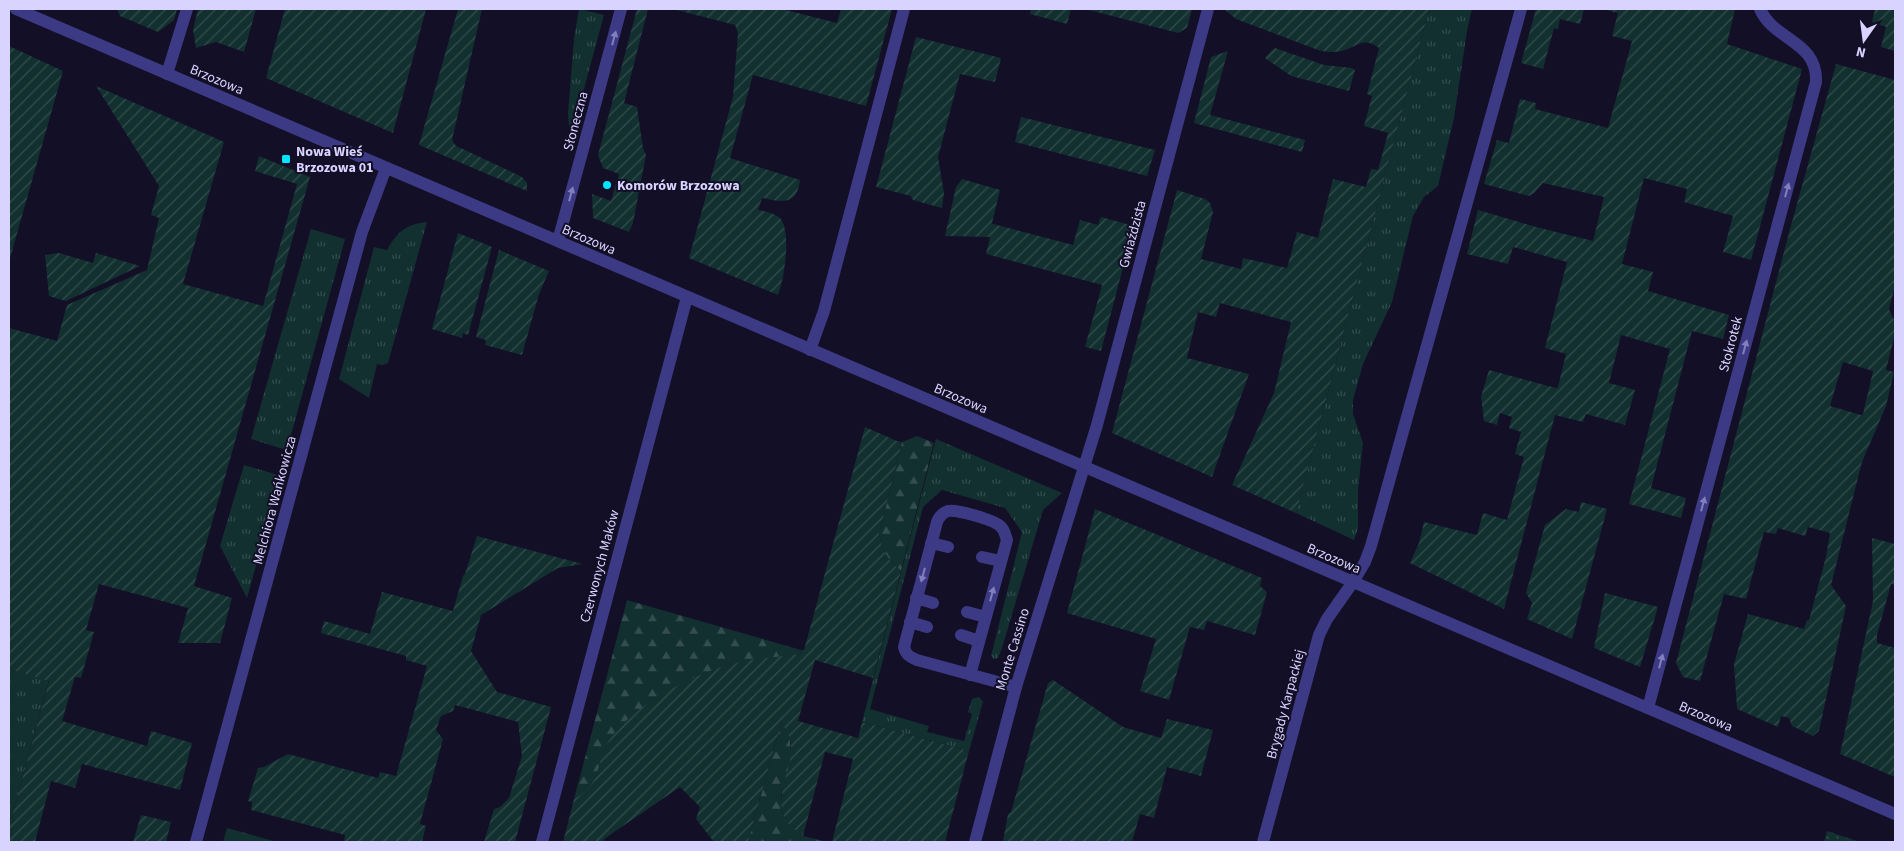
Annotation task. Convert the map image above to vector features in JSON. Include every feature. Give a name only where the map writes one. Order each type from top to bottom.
[{"type":"street","name":"Brzozowa","points":[[16,9],[1895,814]]},
{"type":"street","points":[[167,74],[187,9]]},
{"type":"street","name":"Słoneczna","points":[[558,241],[622,9]]},
{"type":"street","points":[[810,350],[824,311],[904,9]]},
{"type":"street","name":"Gwiaździsta","points":[[1083,467],[1208,9]]},
{"type":"street","name":"Brygady Karpackiej","points":[[1263,842],[1320,635],[1332,611],[1365,562],[1371,546],[1521,9]]},
{"type":"street","name":"Stokrotek","points":[[1648,708],[1815,88],[1815,68],[1806,52],[1778,31],[1764,17],[1760,9]]},
{"type":"street","name":"Melchiora Wańkowicza","points":[[196,842],[362,232],[386,168]]},
{"type":"street","name":"Czerwonych Maków","points":[[542,842],[687,297]]},
{"type":"street","name":"Monte Cassino","points":[[975,842],[1016,687],[1083,467]]},
{"type":"street","points":[[970,675],[1006,540],[1004,530],[994,521],[956,511],[948,511],[941,515],[937,522],[904,647],[909,656],[970,675],[1016,687]]},
{"type":"street","points":[[931,543],[948,547]]},
{"type":"street","points":[[982,557],[1001,561]]},
{"type":"street","points":[[916,598],[933,603]]},
{"type":"street","points":[[967,612],[986,617]]},
{"type":"street","points":[[910,622],[927,627]]},
{"type":"street","points":[[961,635],[979,641]]},
{"type":"green space","points":[[117,9],[177,9],[174,20],[158,32],[120,16]]},
{"type":"green space","points":[[198,9],[256,9],[244,52],[216,42],[196,48],[193,30]]},
{"type":"green space","points":[[285,9],[426,9],[393,133],[266,78]]},
{"type":"green space","points":[[458,9],[482,9],[452,140],[456,146],[522,177],[527,183],[527,191],[419,145]]},
{"type":"green space","points":[[579,9],[604,15],[572,133],[568,114],[574,39]]},
{"type":"green space","points":[[637,9],[648,9],[624,103],[637,107],[643,148],[646,155],[633,223],[629,232],[593,218],[592,194],[611,201],[619,174],[603,168],[598,155]]},
{"type":"green space","points":[[673,9],[782,9],[837,23],[841,9],[892,9],[866,106],[753,75],[730,158],[800,180],[792,198],[776,201],[762,198],[758,210],[778,216],[784,225],[786,256],[783,279],[778,295],[689,258],[733,97],[738,33],[735,25]]},
{"type":"green space","points":[[1031,9],[1071,9],[1067,24],[1030,14]]},
{"type":"green space","points":[[1085,9],[1192,9],[1187,28],[1178,33]]},
{"type":"green space","points":[[1224,9],[1429,9],[1296,513],[1232,485],[1274,393],[1291,322],[1220,303],[1216,317],[1198,312],[1187,358],[1249,374],[1212,477],[1112,433],[1177,190],[1205,199],[1210,203],[1213,212],[1201,259],[1241,269],[1243,258],[1287,268],[1297,232],[1318,238],[1333,179],[1366,187],[1371,169],[1378,170],[1388,133],[1364,126],[1372,96],[1367,94],[1379,48],[1364,43],[1339,52],[1318,50],[1236,19]]},
{"type":"green space","points":[[1429,9],[1472,9],[1454,118],[1438,186],[1424,197],[1413,216],[1392,302],[1363,364],[1353,400],[1353,414],[1363,443],[1358,490],[1358,528],[1354,540],[1296,513]]},
{"type":"green space","points":[[1536,9],[1584,9],[1580,24],[1560,19],[1558,29],[1554,28],[1543,69],[1521,63]]},
{"type":"green space","points":[[1602,9],[1735,9],[1727,44],[1802,69],[1751,260],[1723,252],[1733,216],[1684,202],[1687,189],[1644,178],[1622,264],[1653,272],[1648,291],[1729,315],[1723,339],[1692,331],[1651,488],[1686,498],[1681,518],[1629,504],[1670,349],[1621,335],[1609,383],[1635,390],[1625,425],[1586,414],[1583,422],[1555,415],[1504,609],[1410,563],[1419,543],[1424,522],[1477,535],[1483,513],[1507,520],[1524,457],[1515,454],[1521,432],[1509,428],[1512,417],[1500,413],[1497,425],[1484,421],[1481,397],[1489,370],[1558,387],[1566,354],[1545,348],[1567,262],[1513,247],[1508,264],[1467,254],[1478,210],[1593,241],[1604,197],[1543,183],[1529,196],[1484,184],[1497,140],[1509,143],[1520,99],[1536,103],[1535,109],[1608,128],[1632,41],[1612,36],[1618,13]]},
{"type":"green space","points":[[1875,9],[1895,9],[1895,51],[1881,47],[1886,27],[1872,22]]},
{"type":"green space","points":[[916,37],[1001,58],[995,82],[960,74],[938,157],[944,193],[942,208],[913,200],[911,196],[876,187]]},
{"type":"green space","points":[[9,46],[63,71],[9,262]]},
{"type":"green space","points":[[1275,48],[1324,65],[1352,68],[1355,70],[1349,91],[1291,76],[1265,58]]},
{"type":"green space","points":[[1228,51],[1210,115],[1305,140],[1302,152],[1194,123],[1211,57]]},
{"type":"green space","points":[[1836,64],[1895,80],[1895,286],[1889,309],[1895,322],[1895,334],[1886,370],[1894,372],[1886,406],[1862,462],[1831,585],[1846,606],[1819,731],[1813,736],[1792,726],[1789,718],[1781,716],[1778,727],[1737,709],[1734,664],[1748,614],[1804,629],[1807,620],[1809,620],[1826,557],[1830,533],[1808,527],[1805,536],[1778,528],[1776,534],[1764,532],[1746,599],[1724,594],[1700,681],[1683,677],[1676,663],[1790,229]],"holes":[[[1843,362],[1873,371],[1863,414],[1830,406]]]},
{"type":"green space","points":[[96,86],[224,142],[183,284],[263,306],[297,184],[255,171],[259,156],[310,177],[194,586],[232,598],[220,643],[178,643],[188,608],[99,584],[86,630],[94,632],[81,678],[75,677],[62,721],[147,746],[151,731],[192,743],[180,790],[82,764],[75,788],[51,781],[35,842],[9,842],[9,827],[49,681],[9,669],[9,328],[57,341],[67,305],[147,270],[159,218],[151,215],[159,186]]},
{"type":"green space","points":[[1021,117],[1155,150],[1147,176],[1015,142]]},
{"type":"green space","points":[[962,179],[1000,190],[993,224],[1073,245],[1080,220],[1098,225],[1101,217],[1134,226],[1101,351],[1085,347],[1102,285],[986,254],[990,237],[945,236],[956,187]]},
{"type":"green space","points":[[427,222],[388,363],[377,364],[369,398],[339,379],[374,247],[387,250],[403,230],[413,225]]},
{"type":"green space","points":[[311,229],[345,239],[288,446],[283,449],[251,439]]},
{"type":"green space","points":[[458,233],[492,247],[468,335],[463,333],[462,338],[432,329]]},
{"type":"green space","points":[[499,250],[549,271],[539,294],[522,355],[485,345],[486,340],[476,337]]},
{"type":"green space","points":[[59,253],[93,263],[96,253],[140,266],[66,301],[49,296],[45,255]]},
{"type":"green space","points":[[865,427],[902,442],[879,534],[883,550],[891,562],[901,571],[873,678],[815,660],[798,721],[858,738],[862,722],[969,751],[945,842],[832,842],[853,759],[825,752],[803,836],[787,822],[782,808],[782,796],[791,747],[789,735],[781,723],[748,842],[714,842],[696,819],[700,807],[680,787],[604,839],[603,842],[563,842],[574,799],[584,793],[590,786],[610,739],[632,715],[663,694],[697,676],[728,665],[800,654],[801,650],[804,650]]},
{"type":"green space","points":[[917,436],[934,443],[901,571],[891,562],[883,550],[879,534],[902,442]]},
{"type":"green space","points":[[936,439],[1062,493],[1043,510],[1002,648],[998,658],[994,659],[991,656],[1022,532],[1005,508],[942,490],[923,507],[870,709],[929,726],[927,732],[964,741],[972,714],[968,712],[972,699],[979,697],[983,702],[969,751],[862,722]]},
{"type":"green space","points":[[244,465],[275,474],[280,479],[247,598],[220,546]]},
{"type":"green space","points":[[1581,502],[1607,509],[1572,639],[1527,619],[1532,603],[1526,593],[1545,525],[1566,509],[1579,512]]},
{"type":"green space","points":[[1095,509],[1262,578],[1260,586],[1267,592],[1255,635],[1207,621],[1204,630],[1190,627],[1169,700],[1140,691],[1156,639],[1067,613]]},
{"type":"green space","points":[[477,536],[583,564],[558,568],[481,615],[471,651],[497,692],[551,707],[515,842],[484,842],[494,809],[500,807],[509,798],[522,756],[518,722],[455,705],[453,711],[441,716],[436,730],[443,739],[420,824],[426,826],[422,842],[344,842],[345,835],[251,810],[252,802],[248,801],[258,768],[264,767],[288,754],[378,778],[380,772],[396,776],[427,666],[406,660],[406,656],[321,633],[324,621],[370,634],[382,592],[453,611]]},
{"type":"green space","points":[[1872,538],[1895,544],[1895,585],[1891,584],[1877,635],[1877,643],[1895,648],[1895,777],[1840,754],[1873,601]]},
{"type":"green space","points":[[1605,593],[1658,607],[1640,667],[1594,648]]},
{"type":"green space","points":[[627,600],[801,650],[800,654],[728,665],[610,740],[592,786],[586,793],[574,799]]},
{"type":"green space","points":[[9,669],[49,680],[9,827]]},
{"type":"green space","points":[[1053,680],[1123,727],[1161,738],[1167,719],[1213,730],[1201,776],[1167,767],[1154,818],[1140,814],[1132,842],[1003,841],[1008,814],[1011,812],[1048,683]]},
{"type":"green space","points":[[781,723],[789,732],[792,759],[781,796],[782,811],[786,820],[803,836],[828,842],[748,842]]},
{"type":"green space","points":[[141,815],[171,822],[166,842],[133,842]]},
{"type":"green space","points":[[227,828],[277,842],[223,842]]},
{"type":"green space","points":[[1827,831],[1860,842],[1824,842]]},
{"type":"place","name":"Nowa Wieś Brzozowa 01","points":[[286,159]]},
{"type":"place","name":"Komorów Brzozowa","points":[[607,185]]}]
